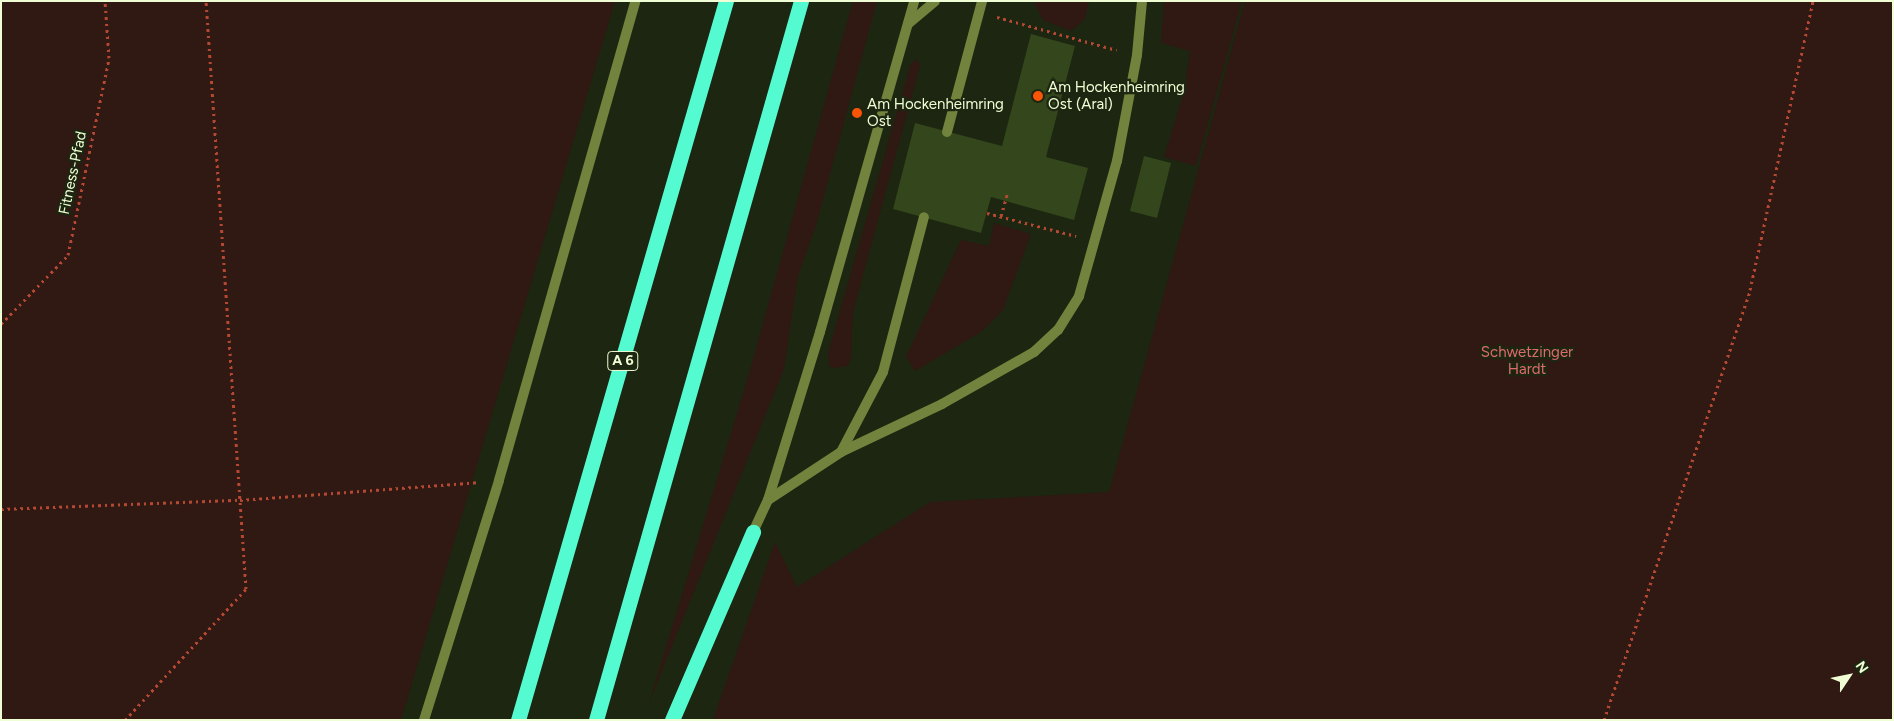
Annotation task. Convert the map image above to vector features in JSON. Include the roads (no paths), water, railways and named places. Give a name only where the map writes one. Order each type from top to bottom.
[{"type":"highway","name":"A 6","points":[[518,720],[726,1]]},
{"type":"highway","points":[[596,720],[802,1]]},
{"type":"highway","points":[[672,720],[753,532]]},
{"type":"lane","points":[[424,720],[499,480],[636,1]]},
{"type":"lane","points":[[753,532],[768,500],[861,192],[914,1]]},
{"type":"lane","points":[[908,24],[935,1]]},
{"type":"lane","points":[[947,132],[982,1]]},
{"type":"lane","points":[[768,500],[841,452],[942,404],[1034,352],[1058,330],[1079,296],[1096,242],[1117,161],[1137,55],[1142,1]]},
{"type":"lane","points":[[841,452],[883,372],[924,217]]},
{"type":"place","name":"Am Hockenheimring Ost (Aral)","points":[[1038,96]]},
{"type":"place","name":"Am Hockenheimring Ost","points":[[857,113]]},
{"type":"park label","name":"Schwetzinger Hardt","points":[[1527,360]]}]
